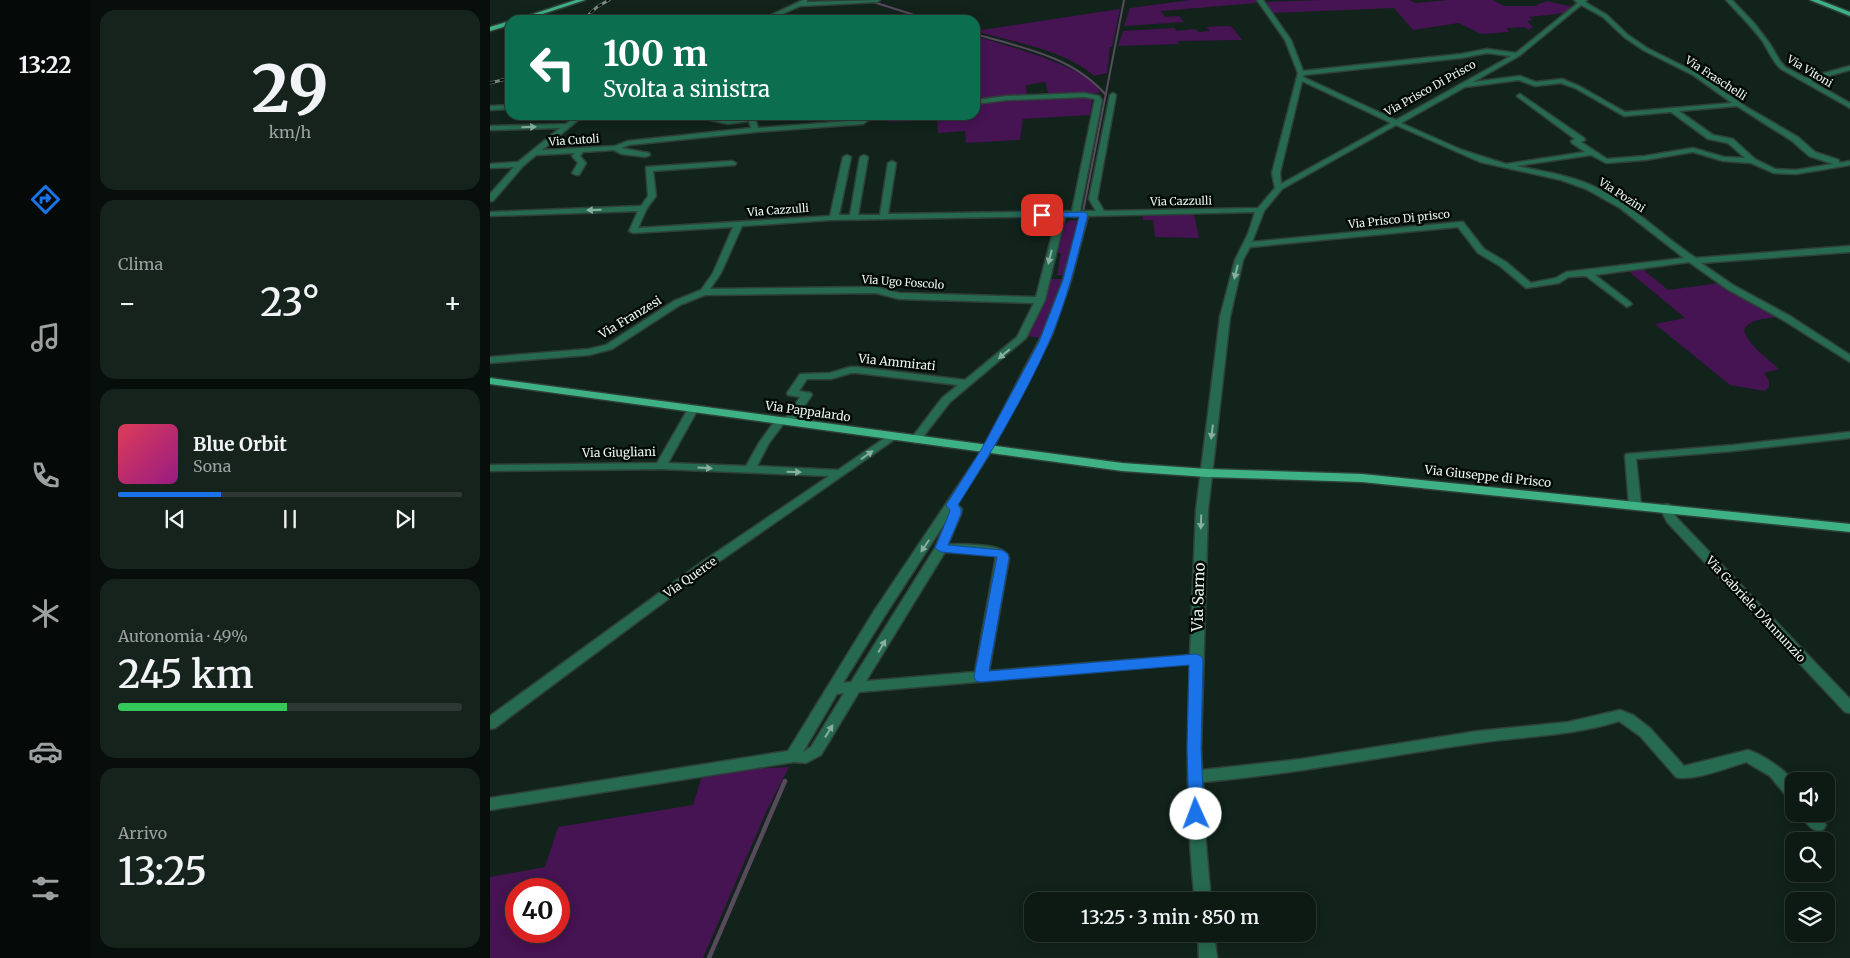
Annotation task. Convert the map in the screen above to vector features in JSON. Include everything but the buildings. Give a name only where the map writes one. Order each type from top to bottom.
[{"type":"main road","points":[[534,15],[582,0]]},
{"type":"main road","points":[[1813,0],[1850,14]]},
{"type":"main road","points":[[490,29],[505,24]]},
{"type":"main road","name":"Via Pappalardo","points":[[490,381],[1122,468]]},
{"type":"main road","name":"Via Giuseppe di Prisco","points":[[1122,468],[1362,478],[1850,528]]},
{"type":"street","points":[[775,15],[806,0]]},
{"type":"street","points":[[800,4],[877,0]]},
{"type":"street","points":[[1260,0],[1288,40],[1301,76],[1276,173],[1279,187]]},
{"type":"street","name":"Via Vitoni","points":[[1730,0],[1757,31],[1777,62],[1804,81],[1850,106]]},
{"type":"street","name":"Via Prisco Di Prisco","points":[[1260,210],[1279,187],[1517,55],[1581,1]]},
{"type":"street","name":"Via Fraschelli","points":[[1581,1],[1605,16],[1626,36],[1695,74],[1738,104],[1796,139],[1812,154],[1831,162],[1847,163]]},
{"type":"street","points":[[1301,76],[1454,57],[1487,50],[1517,55]]},
{"type":"street","points":[[1804,81],[1850,68]]},
{"type":"street","points":[[1838,72],[1850,77]]},
{"type":"street","name":"Via Pozini","points":[[1301,76],[1394,122],[1474,157],[1587,186],[1622,208],[1694,260],[1714,277],[1778,314],[1850,360]]},
{"type":"street","points":[[1459,86],[1520,78],[1535,84],[1562,81],[1577,87],[1624,114],[1738,104]]},
{"type":"street","points":[[1102,214],[1093,198],[1113,95]]},
{"type":"street","points":[[1520,96],[1581,140],[1575,141],[1606,161],[1645,158],[1693,150],[1723,159],[1752,161]]},
{"type":"street","points":[[794,756],[879,614],[987,450],[1032,340],[1068,276],[1097,108],[1097,97],[1007,98],[980,101]]},
{"type":"street","points":[[490,108],[505,107]]},
{"type":"street","points":[[1673,110],[1711,137],[1730,141],[1752,161],[1774,172],[1796,172],[1847,163]]},
{"type":"street","points":[[490,199],[520,164],[575,120]]},
{"type":"street","points":[[717,120],[728,122],[740,120]]},
{"type":"street","points":[[752,120],[755,130]]},
{"type":"street","name":"Via Cutoli","points":[[532,153],[616,148],[628,143],[847,120]]},
{"type":"street","points":[[490,128],[567,126]]},
{"type":"street","name":"Via Cutoli","points":[[616,148],[621,152],[646,155]]},
{"type":"street","points":[[576,173],[582,163],[576,156],[580,151]]},
{"type":"street","points":[[1502,165],[1592,153]]},
{"type":"street","points":[[834,218],[846,157]]},
{"type":"street","points":[[854,217],[864,157]]},
{"type":"street","points":[[490,214],[643,208],[652,196],[649,169],[732,163]]},
{"type":"street","points":[[884,217],[892,163]]},
{"type":"street","points":[[490,166],[520,164]]},
{"type":"street","points":[[490,186],[501,185]]},
{"type":"street","name":"Via Cazzulli","points":[[643,208],[633,230],[854,217],[1079,215],[1260,210]]},
{"type":"street","points":[[1207,473],[1225,317],[1239,260],[1260,210]]},
{"type":"street","points":[[914,440],[946,400],[1032,340],[1061,215]]},
{"type":"street","name":"Via Prisco Di prisco","points":[[1246,245],[1460,224],[1482,251],[1503,264],[1529,286],[1559,280],[1566,275],[1588,273]]},
{"type":"street","points":[[704,292],[717,273],[738,225]]},
{"type":"street","points":[[1588,273],[1694,260],[1850,249]]},
{"type":"street","points":[[1588,273],[1627,304]]},
{"type":"street","points":[[1046,276],[1068,276]]},
{"type":"street","name":"Via Ugo Foscolo","points":[[704,292],[876,290],[899,296],[1040,300]]},
{"type":"street","name":"Via Franzesi","points":[[490,360],[589,352],[609,347],[618,339],[677,303],[704,292]]},
{"type":"street","name":"Via Ammirati","points":[[784,422],[807,395],[792,393],[804,376],[830,376],[850,370],[857,370],[968,383]]},
{"type":"street","points":[[661,466],[693,409]]},
{"type":"street","points":[[749,470],[764,443],[784,422]]},
{"type":"street","points":[[1635,505],[1630,456],[1734,448],[1850,435]]},
{"type":"street","name":"Via Querce","points":[[490,724],[703,567],[893,437]]},
{"type":"street","name":"Via Giugliani","points":[[490,468],[661,466],[840,474]]},
{"type":"street","name":"Via Sarno","points":[[1202,892],[1197,833],[1195,777],[1196,659],[1202,510],[1207,473]]},
{"type":"street","points":[[490,804],[794,756],[803,759],[810,757],[816,751],[857,688],[941,548],[955,514],[956,509],[952,505]]},
{"type":"street","name":"Via Gabriele D'Annunzio","points":[[1666,508],[1672,519],[1850,708]]},
{"type":"street","points":[[941,548],[1002,554],[1003,558],[981,677]]},
{"type":"street","points":[[834,689],[1196,659]]},
{"type":"street","points":[[1195,777],[1292,767],[1479,737],[1562,728],[1609,719],[1620,714],[1628,717],[1647,735],[1681,773],[1748,756],[1775,772],[1785,785]]},
{"type":"street","points":[[1207,942],[1208,958]]},
{"type":"shaded area","points":[[1190,0],[1257,0],[1257,3],[1161,11],[1165,17],[1179,16],[1184,22],[1124,26],[1130,8]]},
{"type":"shaded area","points":[[1410,0],[1415,3],[1448,0],[1493,0],[1504,6],[1538,6],[1536,5],[1547,1],[1573,7],[1566,13],[1529,17],[1533,20],[1527,21],[1533,27],[1529,30],[1524,27],[1506,28],[1509,32],[1481,34],[1459,23],[1413,30],[1394,8],[1272,13],[1265,2]]},
{"type":"shaded area","points":[[1120,9],[1112,47],[1110,47],[1107,73],[1094,76],[1082,67],[1054,53],[980,32],[980,30]]},
{"type":"shaded area","points":[[1206,27],[1232,27],[1242,40],[1178,41],[1179,44],[1118,46],[1123,31],[1175,28],[1176,31],[1195,29],[1198,32],[1210,31]]},
{"type":"shaded area","points":[[980,38],[1064,66],[1081,74],[1093,83],[1100,93],[1049,95],[1045,82],[1026,85],[1027,96],[980,100]]},
{"type":"shaded area","points":[[1090,97],[1092,100],[1090,115],[1023,119],[1020,140],[966,143],[965,131],[938,133],[937,120],[980,120],[980,102],[1011,99]]},
{"type":"shaded area","points":[[889,120],[937,120],[889,122]]},
{"type":"shaded area","points":[[1194,214],[1199,238],[1155,237],[1153,220],[1143,220],[1142,215]]},
{"type":"shaded area","points":[[1071,220],[1078,221],[1066,275],[1057,275],[1061,254],[1056,251],[1065,224]]},
{"type":"shaded area","points":[[1640,267],[1668,290],[1720,283],[1776,317],[1753,322],[1746,326],[1744,330],[1749,341],[1779,369],[1764,373],[1769,381],[1769,387],[1765,391],[1730,385],[1655,324],[1685,318],[1626,269]]},
{"type":"shaded area","points":[[1050,279],[1064,279],[1049,320],[1040,338],[1027,336],[1040,310]]},
{"type":"shaded area","points":[[789,767],[766,812],[703,958],[490,958],[490,877],[545,867],[558,827],[693,805],[702,776],[748,769]]},
{"type":"waterway","points":[[867,0],[914,15]]},
{"type":"waterway","points":[[1106,95],[1124,0]]},
{"type":"waterway","points":[[980,35],[1029,49],[1062,62],[1093,82],[1106,95]]},
{"type":"waterway","points":[[1083,212],[1106,95]]},
{"type":"waterway","points":[[709,958],[785,781]]},
{"type":"railway","points":[[588,15],[609,0]]},
{"type":"railway","points":[[490,83],[505,79]]},
{"type":"route","points":[[1042,215],[1084,214],[1067,280],[1044,342],[987,450],[952,505],[956,509],[955,514],[941,548],[1002,554],[1003,558],[981,677],[1196,659],[1194,748],[1196,814]]}]
